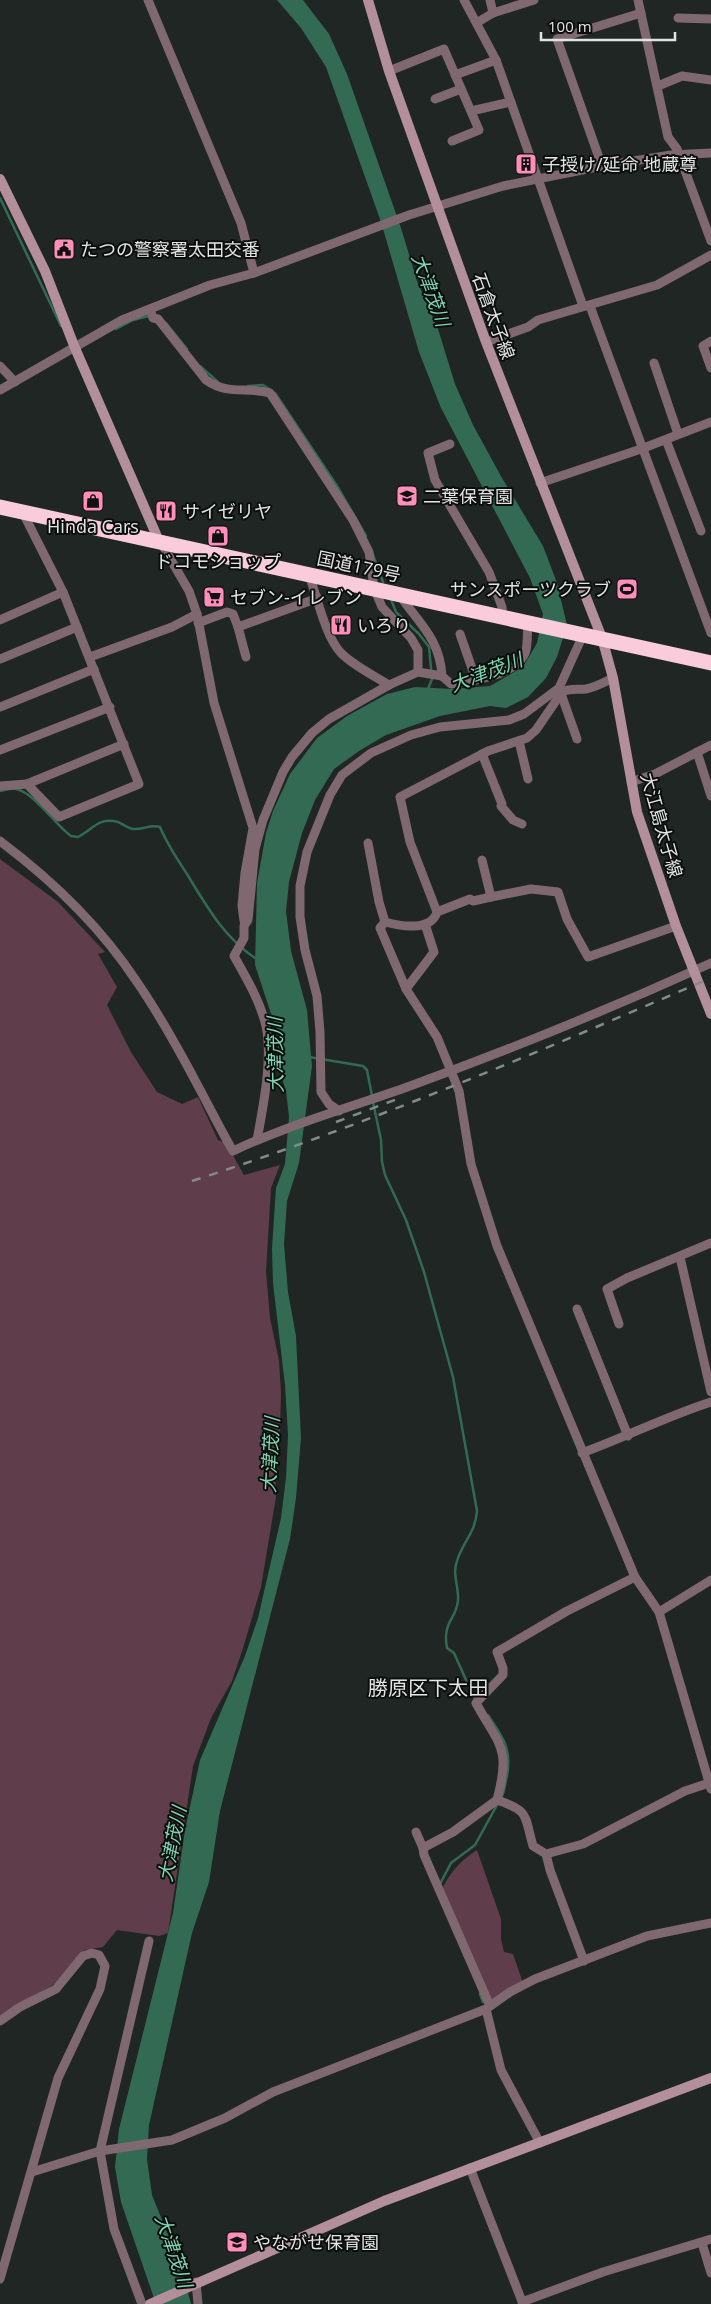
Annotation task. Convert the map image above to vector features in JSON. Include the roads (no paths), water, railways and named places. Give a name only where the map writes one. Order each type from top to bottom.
[{"type":"highway","name":"国道179号","points":[[0,507],[399,593],[503,618],[711,663]]},
{"type":"main road","name":"石倉太子線","points":[[368,0],[389,71],[486,342],[602,638]]},
{"type":"main road","points":[[0,179],[45,271],[159,541]]},
{"type":"main road","name":"大江島太子線","points":[[602,638],[614,678],[637,812],[676,926],[711,1014]]},
{"type":"main road","points":[[150,2304],[196,2282],[384,2201],[711,2078]]},
{"type":"street","points":[[148,0],[242,223],[254,273]]},
{"type":"street","points":[[464,0],[478,22],[496,60],[586,306],[711,633]]},
{"type":"street","points":[[490,0],[494,13]]},
{"type":"street","points":[[478,22],[494,13],[534,0]]},
{"type":"street","points":[[638,0],[668,137],[711,241]]},
{"type":"street","points":[[602,166],[557,39],[641,13]]},
{"type":"street","points":[[678,18],[711,19]]},
{"type":"street","points":[[389,71],[444,49],[479,130],[452,141]]},
{"type":"street","points":[[456,75],[496,60]]},
{"type":"street","points":[[658,86],[682,76],[711,80]]},
{"type":"street","points":[[435,100],[461,89]]},
{"type":"street","points":[[471,111],[511,102]]},
{"type":"street","points":[[0,390],[76,348],[108,327],[152,314],[210,285],[254,273],[406,216],[504,186],[602,166],[675,155],[711,153]]},
{"type":"street","points":[[486,342],[528,327],[538,320],[657,284],[711,256]]},
{"type":"street","points":[[152,314],[206,380],[216,387],[230,391],[259,390],[270,393],[353,520],[369,552],[374,588],[382,607],[411,638],[418,650],[418,672]]},
{"type":"street","points":[[711,341],[703,346],[711,368]]},
{"type":"street","points":[[654,363],[678,434]]},
{"type":"street","points":[[0,366],[15,382]]},
{"type":"street","points":[[540,483],[641,449],[711,422]]},
{"type":"street","points":[[666,440],[701,531]]},
{"type":"street","points":[[450,444],[428,453],[435,480],[489,572],[502,607],[503,618]]},
{"type":"street","points":[[22,511],[63,592],[139,784],[58,817],[27,784]]},
{"type":"street","points":[[159,541],[188,590],[197,619],[214,703],[253,828],[243,898],[244,938],[234,956],[259,1004],[266,1028],[267,1072],[264,1104],[257,1140]]},
{"type":"street","points":[[309,575],[329,632],[340,652],[354,664],[389,685]]},
{"type":"street","points":[[0,620],[63,592]]},
{"type":"street","points":[[399,593],[436,644],[442,676]]},
{"type":"street","points":[[238,627],[318,598]]},
{"type":"street","points":[[90,657],[172,627],[227,612],[232,614],[238,627],[246,657]]},
{"type":"street","points":[[244,926],[248,920],[255,849],[263,820],[283,772],[292,757],[312,733],[329,719],[389,685],[418,672],[442,676],[451,684],[501,673],[522,659],[526,650],[531,624]]},
{"type":"street","points":[[0,660],[77,627]]},
{"type":"street","points":[[460,634],[476,680]]},
{"type":"street","points":[[437,912],[410,842],[400,797],[482,754],[519,741],[536,730],[560,690],[580,634]]},
{"type":"street","points":[[0,707],[94,669]]},
{"type":"street","points":[[339,1112],[329,1104],[321,1092],[317,996],[305,950],[300,917],[300,886],[307,852],[330,795],[342,775],[371,752],[411,736],[440,727],[509,720],[524,714],[560,690],[586,689],[614,678]]},
{"type":"street","points":[[560,690],[576,739]]},
{"type":"street","points":[[0,750],[110,707]]},
{"type":"street","points":[[519,741],[528,779]]},
{"type":"street","points":[[0,786],[27,784],[124,744]]},
{"type":"street","points":[[631,782],[654,774],[711,745]]},
{"type":"street","points":[[697,752],[711,796]]},
{"type":"street","points":[[482,754],[502,804],[501,806],[513,820],[522,824]]},
{"type":"street","points":[[0,840],[26,860],[68,899],[117,954],[142,990],[197,1083],[233,1151],[257,1140],[451,1071],[571,1025],[711,963]]},
{"type":"street","points":[[368,843],[379,902],[385,922]]},
{"type":"street","points":[[482,860],[491,897]]},
{"type":"street","points":[[385,922],[400,926],[424,924],[436,916],[437,912],[470,899],[473,901],[531,889],[558,892],[567,919],[588,957],[676,926]]},
{"type":"street","points":[[385,922],[380,928],[406,990],[437,1037],[459,1091],[471,1164],[495,1238],[635,1578],[659,1612],[707,1758],[710,1786],[677,1796],[583,1844],[546,1854]]},
{"type":"street","points":[[406,990],[434,952],[424,924]]},
{"type":"street","points":[[619,1324],[607,1290],[627,1278],[680,1258],[711,1243]]},
{"type":"street","points":[[680,1258],[711,1392]]},
{"type":"street","points":[[577,1309],[628,1436]]},
{"type":"street","points":[[582,1453],[628,1436],[659,1420],[711,1402]]},
{"type":"street","points":[[501,1801],[504,1755],[498,1737],[478,1700],[495,1685],[503,1674],[503,1668],[497,1652],[567,1611],[635,1578]]},
{"type":"street","points":[[659,1612],[711,1580]]},
{"type":"street","points":[[423,1848],[453,1832],[501,1801]]},
{"type":"street","points":[[501,1801],[524,1812],[534,1846],[546,1854],[550,1870],[584,1961]]},
{"type":"street","points":[[416,1832],[488,2008],[501,2070],[540,2143]]},
{"type":"street","points":[[32,2172],[100,2151],[172,2140],[225,2118],[273,2092],[488,2008],[535,1979],[647,1936],[711,1923]]},
{"type":"street","points":[[142,2304],[114,2230],[100,2151],[149,1941]]},
{"type":"street","points":[[0,2021],[20,2007],[56,1989],[82,1956],[92,1953],[99,1954],[105,1966],[100,1989],[58,2078],[0,2279]]},
{"type":"street","points":[[470,2168],[523,2303],[603,2272],[706,2241],[711,2273]]},
{"type":"street","points":[[196,2282],[198,2304]]},
{"type":"water","name":"大津茂川","points":[[277,0],[303,0],[329,34],[347,74],[401,228],[417,281],[438,329],[455,384],[473,425],[543,546],[557,583],[567,625],[557,657],[546,678],[528,697],[506,708],[490,706],[440,716],[386,735],[334,769],[315,800],[302,833],[289,882],[286,911],[291,951],[307,1010],[312,1066],[299,1163],[287,1201],[284,1244],[288,1292],[296,1336],[301,1438],[296,1498],[290,1539],[220,1811],[209,1882],[192,1933],[149,2125],[147,2159],[152,2195],[182,2270],[191,2304],[156,2304],[121,2202],[115,2167],[119,2129],[173,1913],[185,1830],[200,1760],[245,1656],[258,1618],[281,1518],[286,1478],[288,1435],[285,1385],[273,1283],[272,1248],[276,1188],[285,1164],[289,1117],[286,1091],[277,1063],[279,1038],[255,965],[257,883],[266,833],[273,811],[290,774],[317,738],[347,716],[387,694],[415,687],[452,689],[490,686],[523,667],[537,643],[543,614],[530,578],[441,408],[419,352],[381,222],[326,67],[301,28]]},
{"type":"waterway","points":[[0,198],[61,326]]},
{"type":"waterway","points":[[116,329],[133,320],[149,316]]},
{"type":"waterway","points":[[166,323],[187,349]]},
{"type":"waterway","points":[[200,366],[218,382]]},
{"type":"waterway","points":[[248,386],[263,385],[271,390]]},
{"type":"waterway","points":[[275,393],[337,486],[366,536]]},
{"type":"waterway","points":[[373,555],[383,582]]},
{"type":"waterway","points":[[390,597],[396,612],[419,634],[429,647],[432,679],[428,689]]},
{"type":"waterway","points":[[0,791],[14,789],[30,796],[71,836],[78,837],[101,822],[106,821],[118,822],[133,829],[153,826],[160,827],[172,851],[218,922],[246,952],[258,960]]},
{"type":"waterway","points":[[309,1057],[363,1066],[367,1070],[372,1096]]},
{"type":"waterway","points":[[373,1102],[381,1140],[382,1162],[385,1175],[406,1220],[424,1272],[453,1377],[477,1511],[474,1526],[456,1566],[455,1576],[458,1600],[446,1632],[447,1648],[454,1653],[475,1700]]},
{"type":"waterway","points":[[488,1715],[502,1737],[507,1750],[507,1776],[502,1796]]},
{"type":"waterway","points":[[440,1884],[451,1863],[475,1845],[497,1805]]},
{"type":"waterway","points":[[480,1994],[483,2002]]},
{"type":"railway","points":[[192,1181],[324,1136],[454,1086],[711,978]]},
{"type":"railway","points":[[336,1122],[400,1098]]},
{"type":"place","name":"子授け/延命 地蔵尊","points":[[526,164]]},
{"type":"place","name":"たつの警察署太田交番","points":[[64,249]]},
{"type":"place","name":"二葉保育園","points":[[407,496]]},
{"type":"place","name":"Hinda Cars","points":[[93,501]]},
{"type":"place","name":"サイゼリヤ","points":[[166,511]]},
{"type":"place","name":"ドコモショップ","points":[[218,536]]},
{"type":"place","name":"サンスポーツクラブ","points":[[627,589]]},
{"type":"place","name":"セブン-イレブン","points":[[214,597]]},
{"type":"place","name":"いろり","points":[[341,625]]},
{"type":"place","name":"やながせ保育園","points":[[237,2242]]},
{"type":"district","name":"勝原区下太田","points":[[428,1687]]}]
